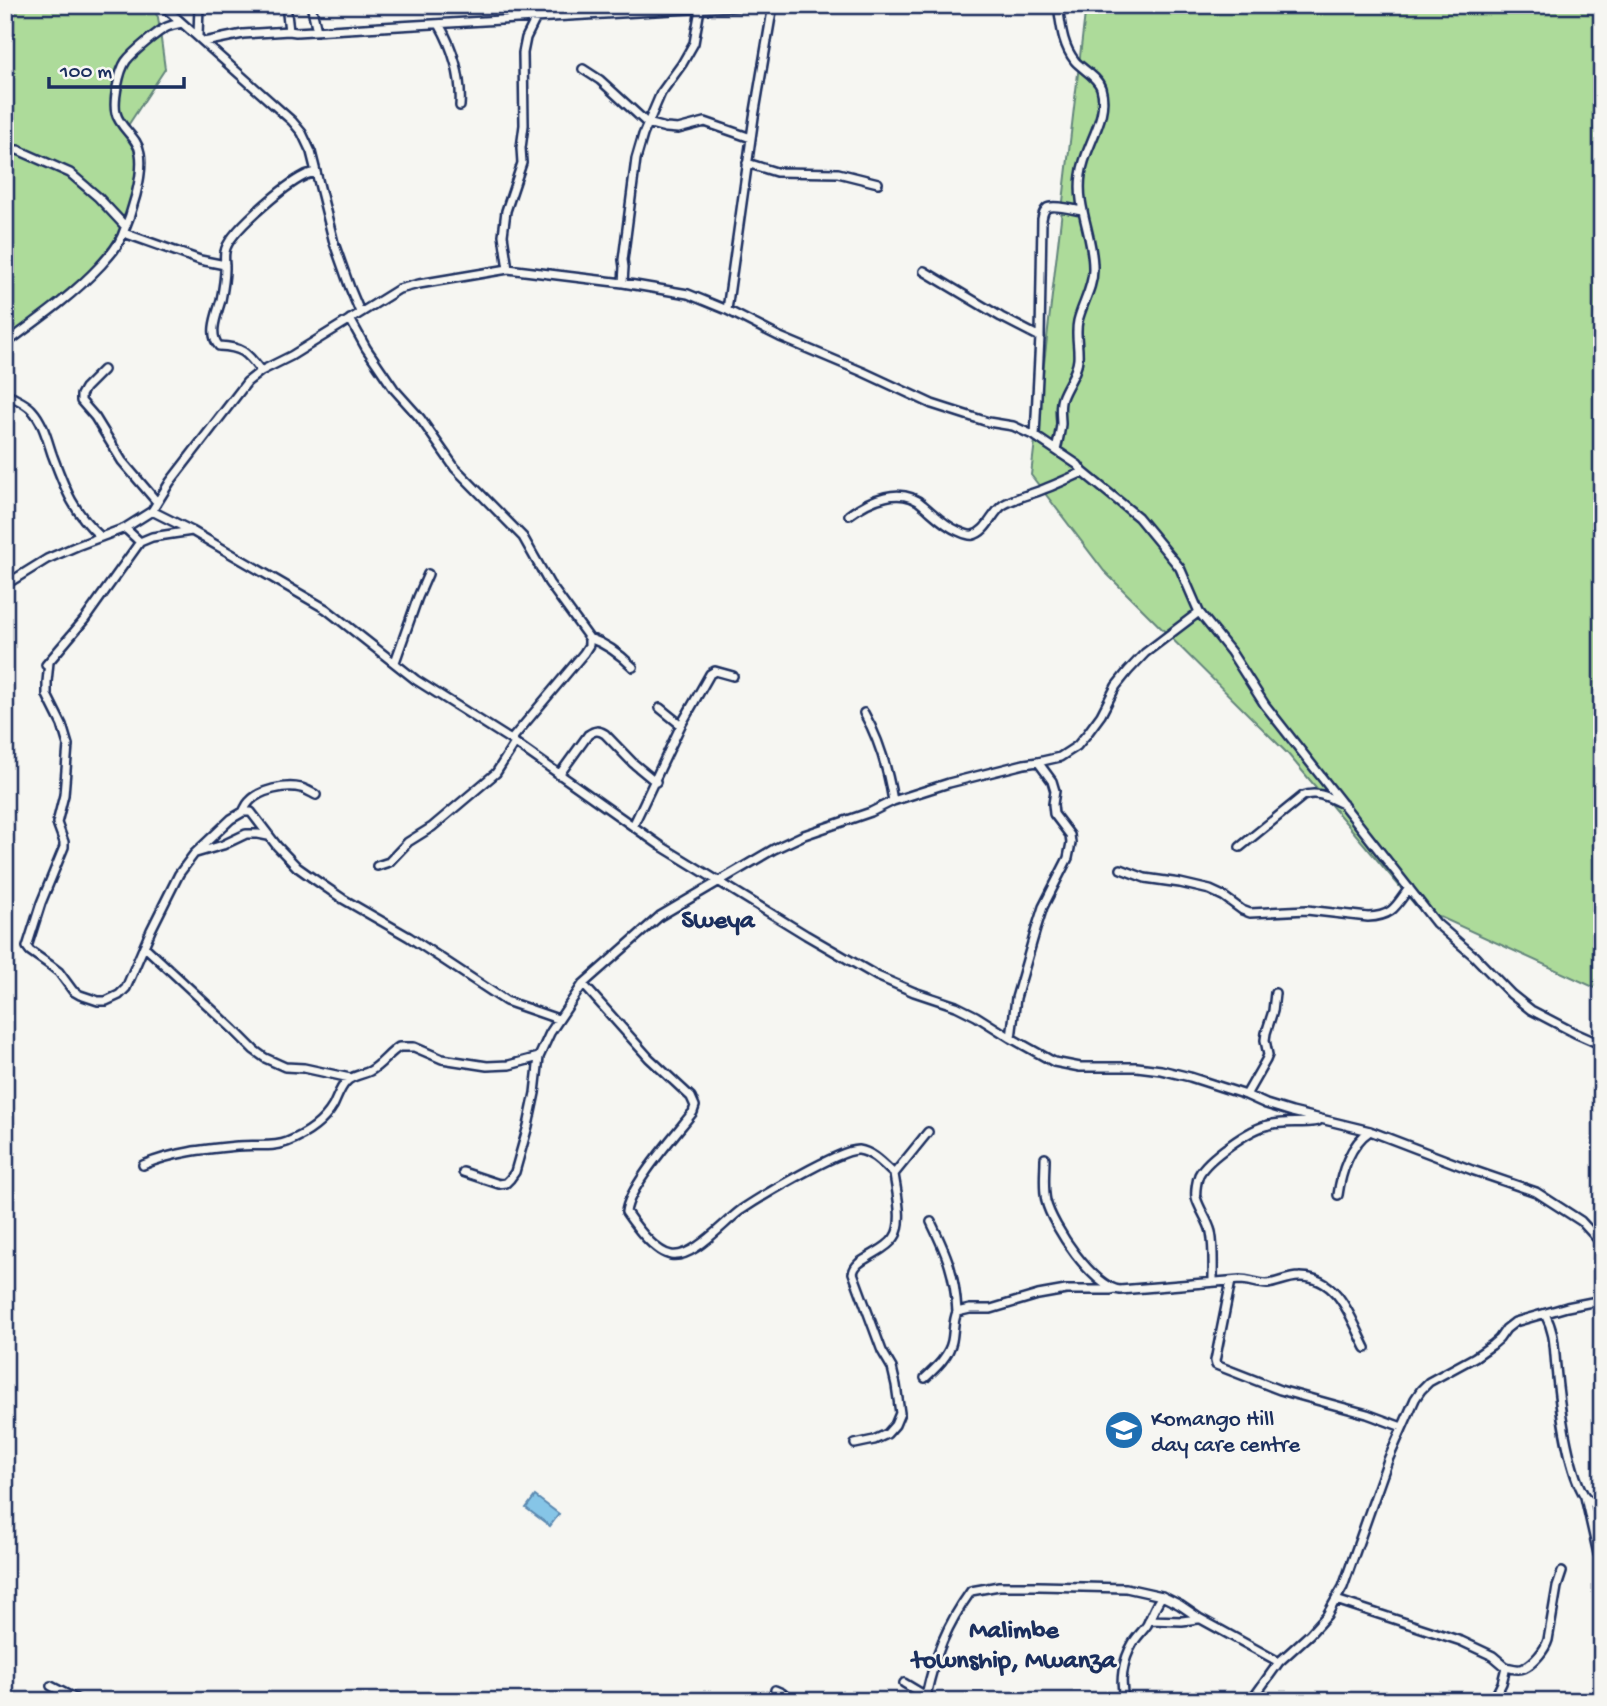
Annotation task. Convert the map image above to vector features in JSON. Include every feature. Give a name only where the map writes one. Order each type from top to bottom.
[{"type":"street","points":[[162,5],[302,132],[311,152],[334,243],[360,312]]},
{"type":"street","points":[[199,5],[201,39]]},
{"type":"street","points":[[286,5],[289,31]]},
{"type":"street","points":[[311,5],[317,31]]},
{"type":"street","points":[[201,39],[243,34],[683,7],[700,9],[773,5],[747,163],[727,310]]},
{"type":"street","points":[[1056,450],[1060,432],[1061,400],[1076,371],[1078,320],[1094,268],[1079,192],[1084,157],[1102,110],[1100,86],[1095,78],[1074,60],[1067,48],[1058,5]]},
{"type":"street","points":[[623,283],[622,260],[636,159],[647,123],[661,93],[694,43],[700,9]]},
{"type":"street","points":[[508,269],[503,235],[506,211],[522,163],[523,53],[526,38],[536,18]]},
{"type":"street","points":[[5,344],[64,301],[116,249],[136,197],[141,159],[138,146],[120,123],[115,111],[122,69],[125,62],[158,32],[182,23]]},
{"type":"street","points":[[439,24],[450,43],[461,92],[460,106]]},
{"type":"street","points":[[583,69],[600,80],[647,123],[678,129],[705,122],[751,138]]},
{"type":"street","points":[[5,150],[18,150],[70,173],[98,197],[125,229],[200,260],[225,265]]},
{"type":"street","points":[[747,163],[776,172],[838,173],[878,183]]},
{"type":"street","points":[[261,371],[243,351],[219,346],[214,341],[214,329],[223,293],[225,252],[234,234],[285,188],[301,177],[315,172]]},
{"type":"street","points":[[1035,436],[1042,219],[1047,208],[1053,206],[1082,211]]},
{"type":"street","points":[[5,585],[47,559],[125,528],[152,511],[170,482],[247,382],[399,289],[508,269],[688,294],[932,404],[988,422],[1013,426],[1035,436],[1078,465],[1138,517],[1180,568],[1199,612],[1231,652],[1265,705],[1436,923],[1531,1010],[1574,1034],[1602,1045]]},
{"type":"street","points":[[925,271],[990,311],[1040,337]]},
{"type":"street","points":[[350,319],[390,383],[420,418],[450,461],[523,537],[549,583],[589,638],[603,643],[633,667]]},
{"type":"street","points":[[103,370],[85,388],[81,401],[95,417],[122,461],[157,502]]},
{"type":"street","points":[[5,393],[28,406],[40,421],[61,479],[76,510],[101,537]]},
{"type":"street","points":[[849,515],[876,499],[889,495],[899,496],[922,503],[943,523],[955,530],[975,535],[983,530],[996,511],[1003,506],[1083,472]]},
{"type":"street","points":[[152,511],[192,531],[326,609],[416,680],[513,742],[661,846],[877,976],[956,1006],[1054,1062],[1080,1067],[1161,1070],[1190,1077],[1265,1104],[1370,1131],[1536,1192],[1581,1221],[1602,1244]]},
{"type":"street","points":[[125,528],[140,542]]},
{"type":"street","points":[[192,531],[152,537],[140,542],[85,619],[47,665],[47,695],[68,744],[64,795],[57,823],[64,847],[41,903],[27,947],[59,972],[73,991],[80,995],[98,1001],[106,1001],[119,995],[126,988],[170,890],[194,854],[231,819],[243,812],[249,802],[259,794],[289,786],[302,788],[316,795]]},
{"type":"street","points":[[395,662],[428,574]]},
{"type":"street","points":[[463,1172],[499,1184],[510,1179],[515,1172],[528,1126],[539,1056],[558,1019],[583,984],[660,916],[774,849],[804,835],[949,783],[1060,757],[1077,746],[1101,715],[1116,686],[1145,653],[1199,612]]},
{"type":"street","points":[[377,866],[389,862],[408,842],[432,827],[496,773],[513,742],[584,653],[589,645],[589,638]]},
{"type":"street","points":[[633,826],[681,725],[710,674],[715,671],[733,676]]},
{"type":"street","points":[[660,708],[681,725]]},
{"type":"street","points":[[864,713],[874,731],[887,769],[893,802]]},
{"type":"street","points":[[559,775],[588,735],[600,731],[656,782]]},
{"type":"street","points":[[1011,1038],[1019,985],[1043,906],[1068,858],[1071,843],[1070,835],[1054,814],[1055,791],[1052,781],[1038,762]]},
{"type":"street","points":[[1240,847],[1310,793],[1317,793],[1344,804]]},
{"type":"street","points":[[243,812],[251,812],[268,836],[297,867],[344,899],[410,937],[506,1001],[558,1019]]},
{"type":"street","points":[[194,854],[246,834],[268,836]]},
{"type":"street","points":[[1121,869],[1145,878],[1210,890],[1242,910],[1250,912],[1307,910],[1368,917],[1386,915],[1409,888]]},
{"type":"street","points":[[144,946],[265,1058],[285,1067],[350,1078]]},
{"type":"street","points":[[583,984],[635,1043],[691,1097],[695,1106],[637,1184],[627,1203],[626,1212],[636,1228],[661,1251],[671,1255],[683,1255],[700,1245],[745,1208],[821,1163],[855,1149],[871,1154],[894,1174],[900,1225],[897,1235],[891,1242],[856,1265],[853,1273],[882,1351],[892,1368],[900,1413],[887,1434],[855,1444]]},
{"type":"street","points":[[1246,1095],[1266,1060],[1266,1032],[1275,993]]},
{"type":"street","points":[[143,1165],[197,1150],[278,1145],[288,1142],[323,1119],[344,1083],[371,1070],[399,1047],[414,1047],[442,1059],[487,1066],[509,1065],[539,1056]]},
{"type":"street","points":[[1213,1281],[1210,1231],[1196,1198],[1198,1178],[1205,1167],[1254,1130],[1270,1124],[1322,1120]]},
{"type":"street","points":[[1338,1195],[1344,1168],[1355,1146],[1370,1131]]},
{"type":"street","points":[[894,1174],[928,1132]]},
{"type":"street","points":[[1045,1158],[1046,1204],[1059,1230],[1074,1254],[1111,1290]]},
{"type":"street","points":[[925,1378],[943,1360],[952,1345],[954,1317],[957,1312],[956,1288],[947,1256],[931,1222]]},
{"type":"street","points":[[957,1312],[991,1309],[1066,1290],[1120,1290],[1213,1281],[1250,1280],[1263,1284],[1297,1277],[1316,1279],[1331,1289],[1346,1305],[1366,1348]]},
{"type":"street","points":[[1231,1281],[1216,1365],[1280,1390],[1367,1414],[1402,1427]]},
{"type":"street","points":[[1251,1701],[1279,1662],[1327,1615],[1336,1600],[1402,1427],[1415,1399],[1429,1382],[1475,1357],[1492,1345],[1515,1322],[1602,1300]]},
{"type":"street","points":[[1545,1314],[1553,1330],[1562,1410],[1571,1457],[1585,1496],[1598,1554]]},
{"type":"street","points":[[1585,1496],[1602,1507]]},
{"type":"street","points":[[1336,1600],[1461,1641],[1493,1656],[1506,1667],[1516,1669],[1524,1667],[1545,1648],[1562,1572]]},
{"type":"street","points":[[926,1696],[932,1666],[942,1638],[959,1608],[971,1591],[999,1586],[1126,1588],[1162,1596],[1279,1662]]},
{"type":"street","points":[[1125,1701],[1121,1677],[1133,1643],[1162,1596]]},
{"type":"street","points":[[1149,1620],[1182,1621],[1199,1618]]},
{"type":"street","points":[[1493,1701],[1506,1667]]},
{"type":"street","points":[[904,1683],[934,1701]]},
{"type":"street","points":[[51,1686],[80,1701]]},
{"type":"street","points":[[775,1690],[791,1701]]},
{"type":"green space","points":[[5,5],[150,5],[158,17],[165,69],[125,130],[138,154],[135,184],[123,217],[121,234],[110,253],[5,345]]},
{"type":"green space","points":[[1086,5],[1602,5],[1602,991],[1416,906],[1288,754],[1104,571],[1031,475]]},
{"type":"water","points":[[535,1496],[559,1514],[550,1526],[526,1508]]},
{"type":"place","name":"Komango Hill day care centre","points":[[1124,1430]]},
{"type":"district","name":"Sweya","points":[[718,918]]},
{"type":"district","name":"Malimbe township, Mwanza","points":[[1014,1643]]}]
